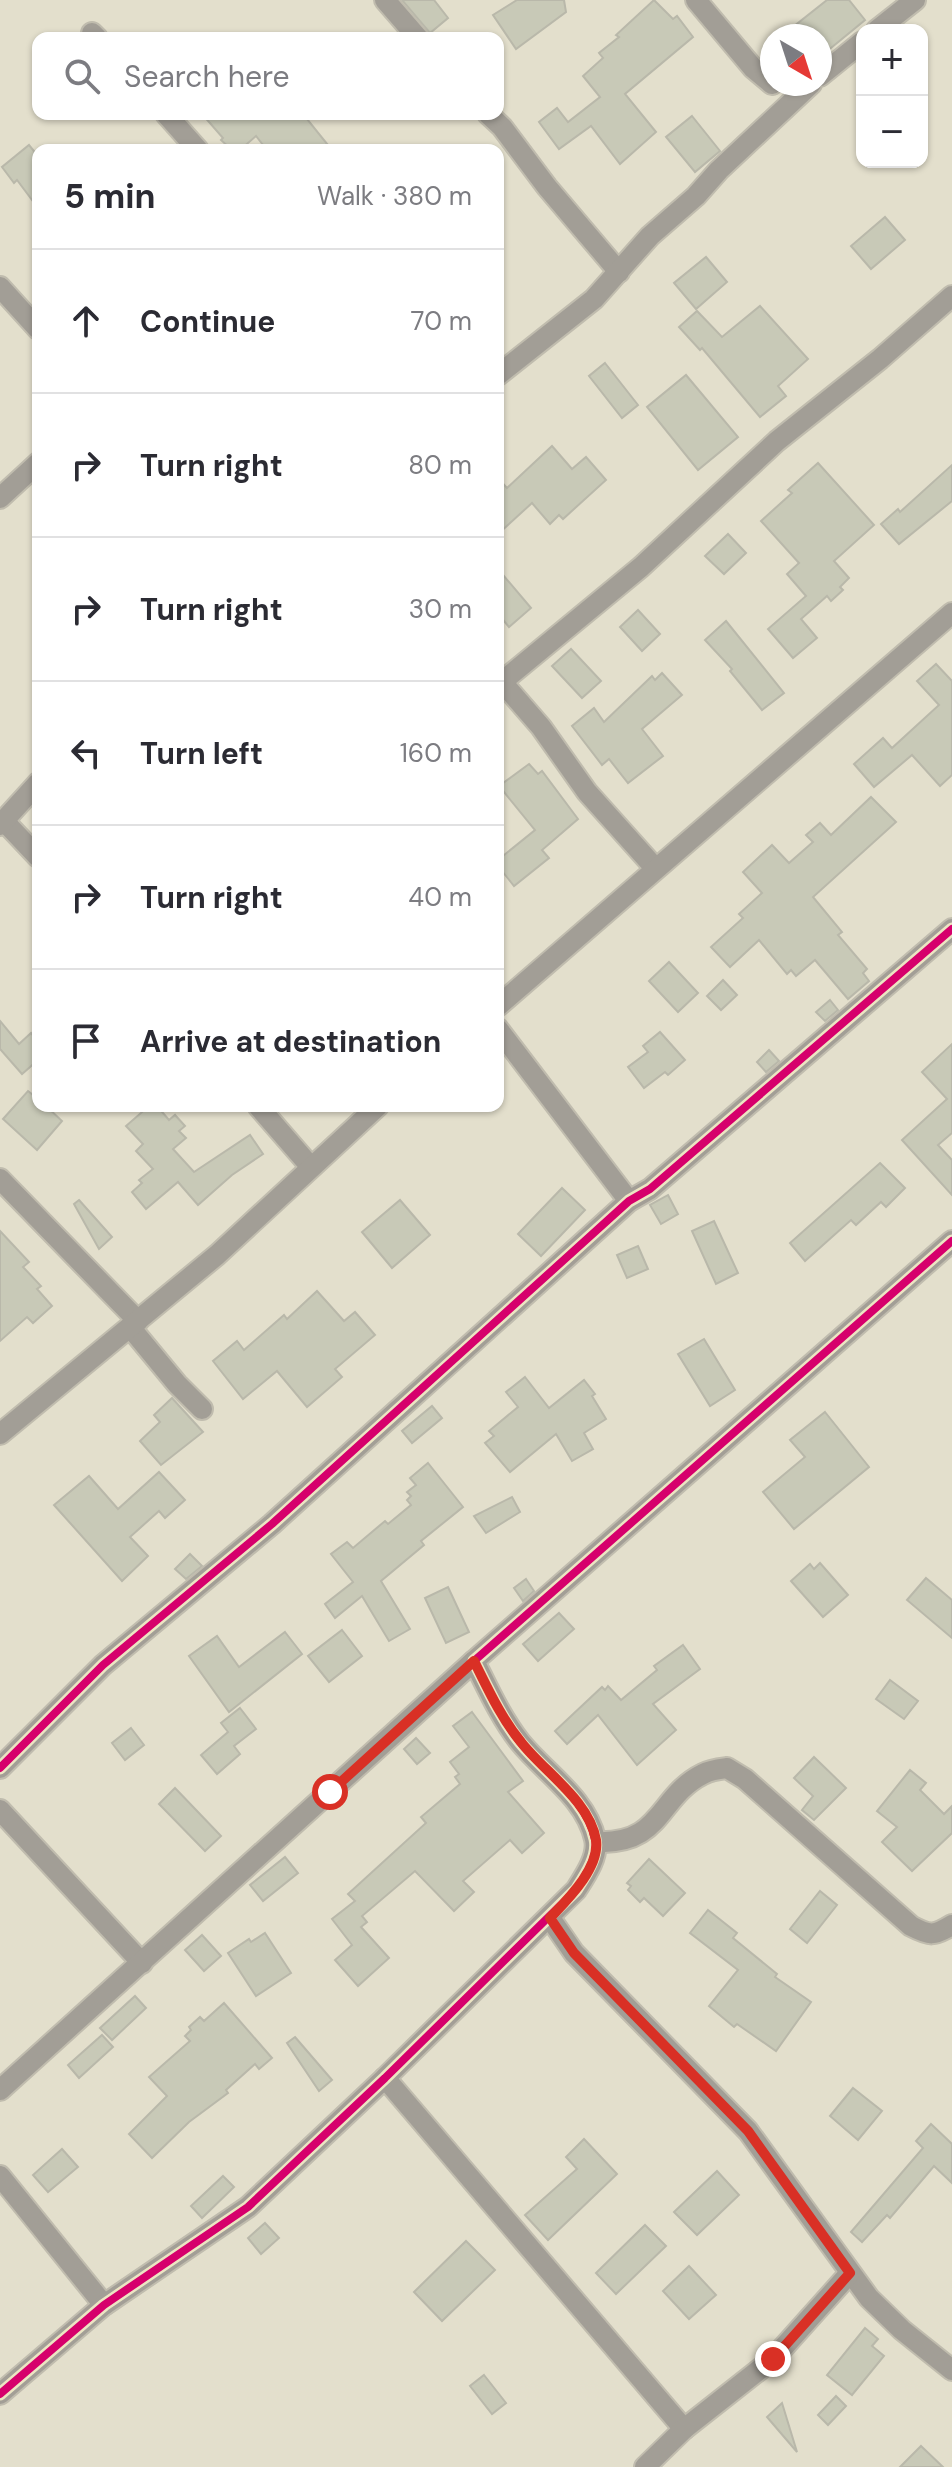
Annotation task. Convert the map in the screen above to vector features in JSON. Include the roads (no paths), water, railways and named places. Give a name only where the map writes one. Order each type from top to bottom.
[{"type":"street","points":[[385,0],[413,32]]},
{"type":"street","points":[[696,0],[760,74]]},
{"type":"street","points":[[885,24],[915,0]]},
{"type":"street","points":[[832,66],[856,47]]},
{"type":"street","points":[[787,96],[792,100]]},
{"type":"street","points":[[504,370],[594,299],[650,236],[696,196],[797,96]]},
{"type":"street","points":[[171,120],[193,144]]},
{"type":"street","points":[[494,120],[619,272]]},
{"type":"street","points":[[0,287],[32,322]]},
{"type":"street","points":[[504,680],[641,567],[777,441],[880,359],[952,296]]},
{"type":"street","points":[[0,498],[32,469]]},
{"type":"street","points":[[504,1001],[952,613]]},
{"type":"street","points":[[504,687],[541,727],[587,792],[655,868]]},
{"type":"street","points":[[32,790],[2,823],[32,851]]},
{"type":"street","points":[[0,1768],[103,1665],[272,1524],[629,1201],[650,1189],[952,929]]},
{"type":"street","points":[[504,1037],[629,1201]]},
{"type":"street","points":[[263,1112],[310,1166]]},
{"type":"street","points":[[0,1434],[217,1255],[371,1112]]},
{"type":"street","points":[[0,1179],[134,1324],[177,1384],[202,1409]]},
{"type":"street","points":[[0,2090],[474,1661],[952,1241]]},
{"type":"street","points":[[0,2394],[104,2305],[248,2207],[385,2078],[576,1890],[591,1866],[596,1842],[586,1817],[571,1795],[520,1741],[498,1709],[474,1661]]},
{"type":"street","points":[[596,1842],[614,1843],[638,1836],[694,1780],[708,1771],[727,1768],[745,1779],[911,1926],[928,1935],[952,1925]]},
{"type":"street","points":[[0,1810],[142,1963]]},
{"type":"street","points":[[550,1918],[574,1953],[748,2131],[869,2298],[902,2330],[952,2370]]},
{"type":"street","points":[[385,2078],[684,2429]]},
{"type":"street","points":[[0,2176],[104,2305]]},
{"type":"street","points":[[645,2467],[684,2429],[773,2359],[850,2273]]}]
